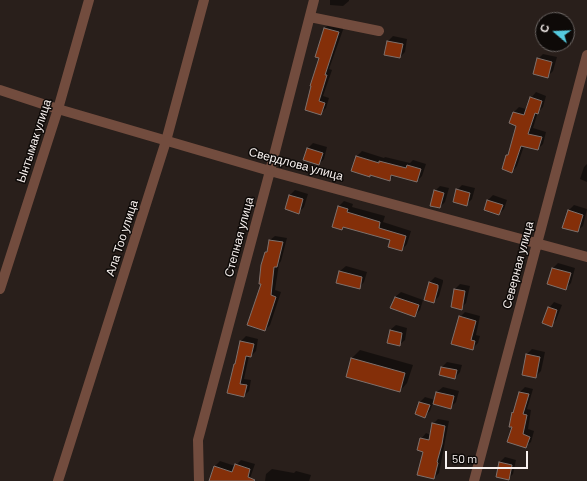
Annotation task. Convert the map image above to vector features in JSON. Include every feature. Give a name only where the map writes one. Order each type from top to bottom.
[{"type":"street","name":"Ынтымак улица","points":[[0,289],[58,109],[89,0]]},
{"type":"street","name":"Ала Тоо улица","points":[[58,481],[166,141],[204,0]]},
{"type":"street","name":"Степная улица","points":[[199,481],[198,440],[314,0]]},
{"type":"street","points":[[310,16],[379,31]]},
{"type":"street","name":"Северная улица","points":[[474,481],[587,55]]},
{"type":"street","name":"Свердлова улица","points":[[0,90],[58,109],[270,171],[587,257]]},
{"type":"building","points":[[324,28],[339,32],[325,75],[327,75],[319,101],[325,103],[321,115],[305,110],[310,86],[319,58],[315,57]]},
{"type":"building","points":[[387,41],[403,44],[400,58],[384,55]]},
{"type":"building","points":[[537,58],[552,62],[548,78],[533,74]]},
{"type":"building","points":[[530,97],[542,101],[538,114],[535,113],[528,134],[542,137],[538,150],[521,146],[512,173],[502,169],[506,155],[508,155],[516,126],[509,123],[513,112],[524,115]]},
{"type":"building","points":[[307,148],[323,153],[319,165],[303,160]]},
{"type":"building","points":[[356,156],[379,163],[379,161],[406,168],[407,165],[421,169],[417,182],[391,175],[390,181],[351,171]]},
{"type":"building","points":[[456,189],[470,193],[467,206],[453,202]]},
{"type":"building","points":[[434,190],[444,193],[440,208],[430,206]]},
{"type":"building","points":[[289,195],[303,199],[299,214],[285,209]]},
{"type":"building","points":[[487,200],[503,205],[499,215],[484,210]]},
{"type":"building","points":[[338,206],[348,209],[347,212],[380,222],[379,228],[406,236],[402,251],[388,247],[390,240],[343,227],[342,230],[332,227]]},
{"type":"building","points":[[568,210],[583,215],[578,232],[562,228]]},
{"type":"building","points":[[269,240],[283,242],[277,267],[274,267],[271,295],[276,297],[265,331],[247,325],[261,284],[259,284],[261,265],[265,252],[267,252]]},
{"type":"building","points":[[552,268],[571,273],[566,290],[547,284]]},
{"type":"building","points":[[339,271],[362,277],[360,289],[336,283]]},
{"type":"building","points":[[429,282],[438,285],[434,303],[424,300]]},
{"type":"building","points":[[454,289],[465,291],[462,310],[451,307]]},
{"type":"building","points":[[395,297],[419,305],[415,317],[390,308]]},
{"type":"building","points":[[548,307],[557,310],[552,327],[542,323]]},
{"type":"building","points":[[459,316],[476,321],[471,340],[475,341],[473,350],[451,344]]},
{"type":"building","points":[[390,330],[402,333],[400,346],[387,343]]},
{"type":"building","points":[[240,341],[254,344],[251,357],[246,356],[240,384],[247,385],[244,397],[227,393]]},
{"type":"building","points":[[526,354],[540,357],[536,378],[522,375]]},
{"type":"building","points":[[351,358],[405,373],[400,392],[346,377]]},
{"type":"building","points":[[441,367],[457,370],[455,379],[439,375]]},
{"type":"building","points":[[436,392],[454,396],[451,409],[433,404]]},
{"type":"building","points":[[519,392],[529,394],[523,414],[527,415],[523,434],[530,437],[526,448],[507,442],[512,427],[509,427],[512,412],[513,413]]},
{"type":"building","points":[[419,402],[430,405],[425,418],[415,414]]},
{"type":"building","points":[[432,423],[445,426],[434,479],[417,475],[423,452],[417,450],[420,438],[429,440]]},
{"type":"building","points":[[499,462],[512,465],[509,480],[496,477]]},
{"type":"building","points":[[235,464],[250,469],[248,477],[255,480],[209,481],[214,466],[232,472]]}]
